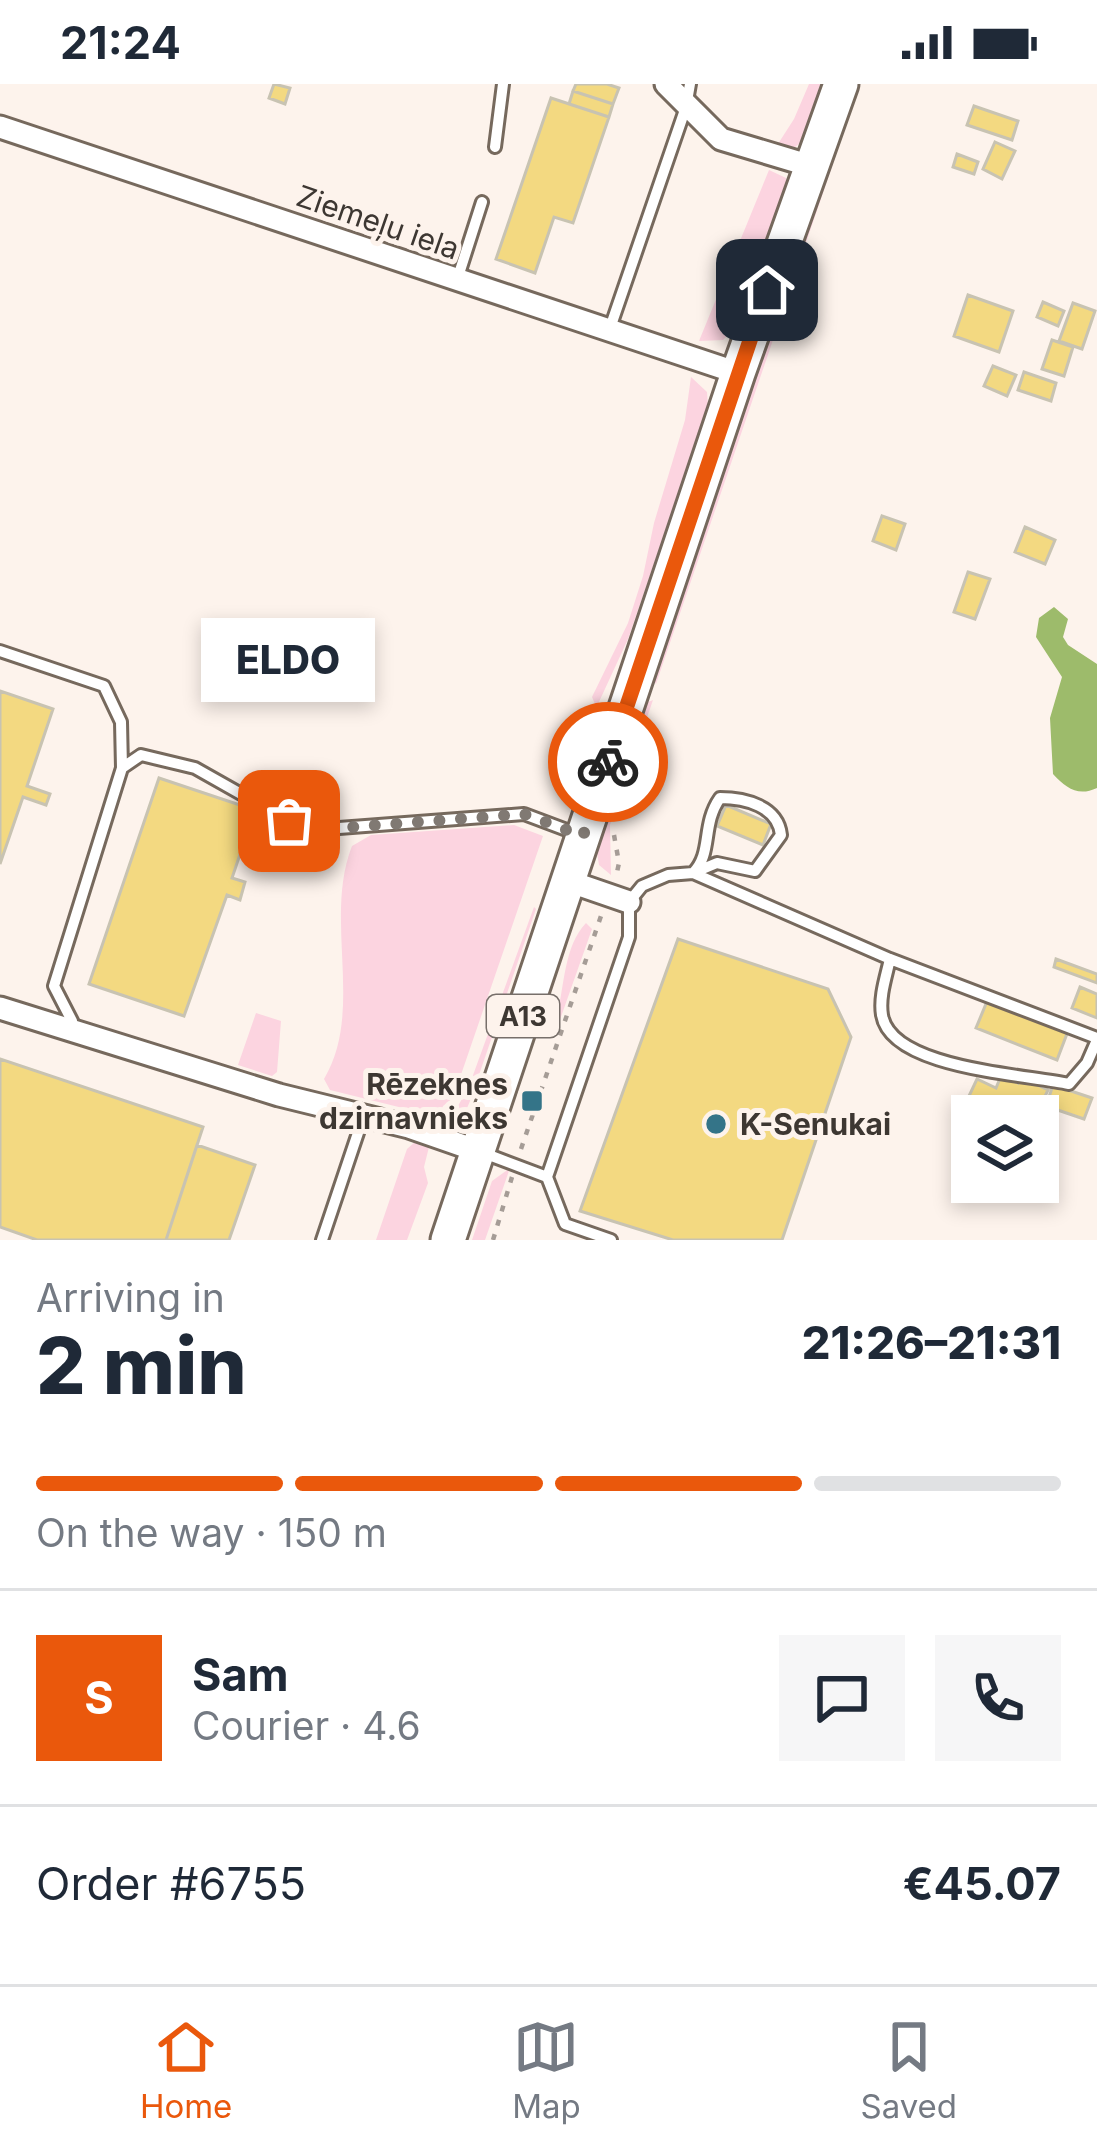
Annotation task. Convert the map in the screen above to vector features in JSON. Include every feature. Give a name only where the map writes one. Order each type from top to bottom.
[{"type":"main road","name":"A13","points":[[448,1240],[738,374],[841,84]]},
{"type":"street","points":[[666,84],[721,139],[811,166]]},
{"type":"street","name":"Ziemeļu iela","points":[[0,127],[738,374]]},
{"type":"street","points":[[568,881],[619,898]]},
{"type":"street","points":[[0,1008],[279,1095],[478,1150]]},
{"type":"lane","points":[[495,147],[503,84]]},
{"type":"lane","points":[[609,332],[690,84]]},
{"type":"lane","points":[[457,280],[482,202]]},
{"type":"lane","points":[[0,651],[104,686],[121,722],[122,768],[54,986],[72,1021],[70,1028]]},
{"type":"lane","points":[[122,768],[141,755],[195,768],[289,821],[311,826],[524,814],[583,836]]},
{"type":"lane","points":[[611,1240],[565,1224],[547,1177],[628,937],[619,898],[668,874],[693,873],[717,862],[755,871],[781,835],[779,822],[766,810],[739,798],[720,798],[705,828],[702,865],[693,873]]},
{"type":"lane","points":[[693,873],[890,959],[1097,1039],[1087,1063],[1069,1084],[931,1061],[901,1044],[883,1021],[890,959]]},
{"type":"lane","points":[[322,1240],[364,1115]]},
{"type":"lane","points":[[478,1150],[547,1177]]},
{"type":"path","points":[[493,1240],[516,1165],[619,898],[614,838],[618,823]]},
{"type":"shaded area","points":[[809,84],[828,84],[807,137],[794,148],[776,147],[794,119]]},
{"type":"shaded area","points":[[854,84],[860,84],[656,684],[652,678]]},
{"type":"shaded area","points":[[769,170],[786,178],[788,188],[737,326],[723,340],[699,341]]},
{"type":"shaded area","points":[[691,377],[707,392],[708,407],[628,639],[595,704],[592,697],[628,623],[643,576],[685,420]]},
{"type":"shaded area","points":[[1054,607],[1068,619],[1063,637],[1068,645],[1097,664],[1097,788],[1090,791],[1073,790],[1053,774],[1050,718],[1062,677],[1036,637],[1039,618]]},
{"type":"shaded area","points":[[653,700],[610,825],[611,875],[599,865],[596,847],[643,704]]},
{"type":"shaded area","points":[[514,825],[543,836],[453,1098],[439,1117],[330,1090],[324,1079],[342,1024],[341,904],[352,846],[371,835]]},
{"type":"shaded area","points":[[534,907],[470,1101],[465,1113],[447,1124],[468,1089]]},
{"type":"shaded area","points":[[586,923],[592,929],[556,1031],[568,960]]},
{"type":"shaded area","points":[[256,1013],[281,1021],[277,1072],[272,1076],[238,1065]]},
{"type":"shaded area","points":[[416,1141],[429,1147],[424,1167],[428,1183],[407,1240],[376,1240],[407,1149]]},
{"type":"shaded area","points":[[510,1168],[485,1240],[472,1240],[492,1181]]},
{"type":"building","points":[[274,84],[290,88],[285,104],[269,98]]},
{"type":"building","points":[[576,84],[619,88],[613,104],[573,91]]},
{"type":"building","points":[[573,91],[613,104],[609,117],[569,104]]},
{"type":"building","points":[[551,98],[609,117],[573,223],[554,217],[535,273],[496,259]]},
{"type":"building","points":[[974,106],[1018,121],[1012,140],[967,125]]},
{"type":"building","points":[[995,142],[1015,151],[1002,179],[983,169]]},
{"type":"building","points":[[957,154],[978,162],[974,174],[953,167]]},
{"type":"building","points":[[968,295],[1013,311],[999,352],[954,336]]},
{"type":"building","points":[[1043,302],[1064,311],[1058,326],[1037,317]]},
{"type":"building","points":[[1073,303],[1095,311],[1082,349],[1059,341]]},
{"type":"building","points":[[1052,340],[1073,347],[1064,376],[1042,369]]},
{"type":"building","points":[[993,366],[1016,375],[1007,396],[984,386]]},
{"type":"building","points":[[1024,372],[1056,383],[1051,401],[1018,390]]},
{"type":"building","points":[[882,516],[905,524],[896,550],[873,541]]},
{"type":"building","points":[[1025,527],[1055,540],[1045,564],[1015,552]]},
{"type":"building","points":[[968,572],[990,579],[975,619],[954,612]]},
{"type":"building","points":[[0,691],[53,709],[27,786],[50,794],[46,805],[23,797],[0,864]]},
{"type":"building","points":[[159,778],[255,810],[232,878],[245,882],[240,900],[227,895],[184,1016],[89,984]]},
{"type":"building","points":[[726,805],[771,824],[763,845],[717,826]]},
{"type":"building","name":"K-Senukai","points":[[678,939],[828,989],[851,1037],[782,1240],[673,1240],[580,1211]]},
{"type":"building","points":[[1056,959],[1097,974],[1097,983],[1054,967]]},
{"type":"building","points":[[1080,987],[1097,994],[1097,1018],[1072,1008]]},
{"type":"building","points":[[988,999],[1068,1031],[1057,1060],[976,1028]]},
{"type":"building","points":[[0,1059],[203,1127],[166,1240],[37,1240],[0,1227]]},
{"type":"building","points":[[1001,1076],[1018,1083],[1021,1077],[1048,1090],[1046,1095],[969,1095],[977,1079],[996,1088]]},
{"type":"building","points":[[1053,1085],[1092,1098],[1084,1119],[1059,1110],[1059,1095],[1050,1095]]},
{"type":"building","points":[[197,1145],[255,1165],[229,1240],[166,1240]]},
{"type":"way so far","points":[[289,821],[339,828],[524,814],[583,836],[608,762]]},
{"type":"place","name":"ELDO","points":[[289,821]]},
{"type":"place","name":"Rēzeknes dzirnavnieks","points":[[532,1101]]},
{"type":"place","name":"K-Senukai","points":[[716,1124]]},
{"type":"route","points":[[608,762],[767,290]]}]
